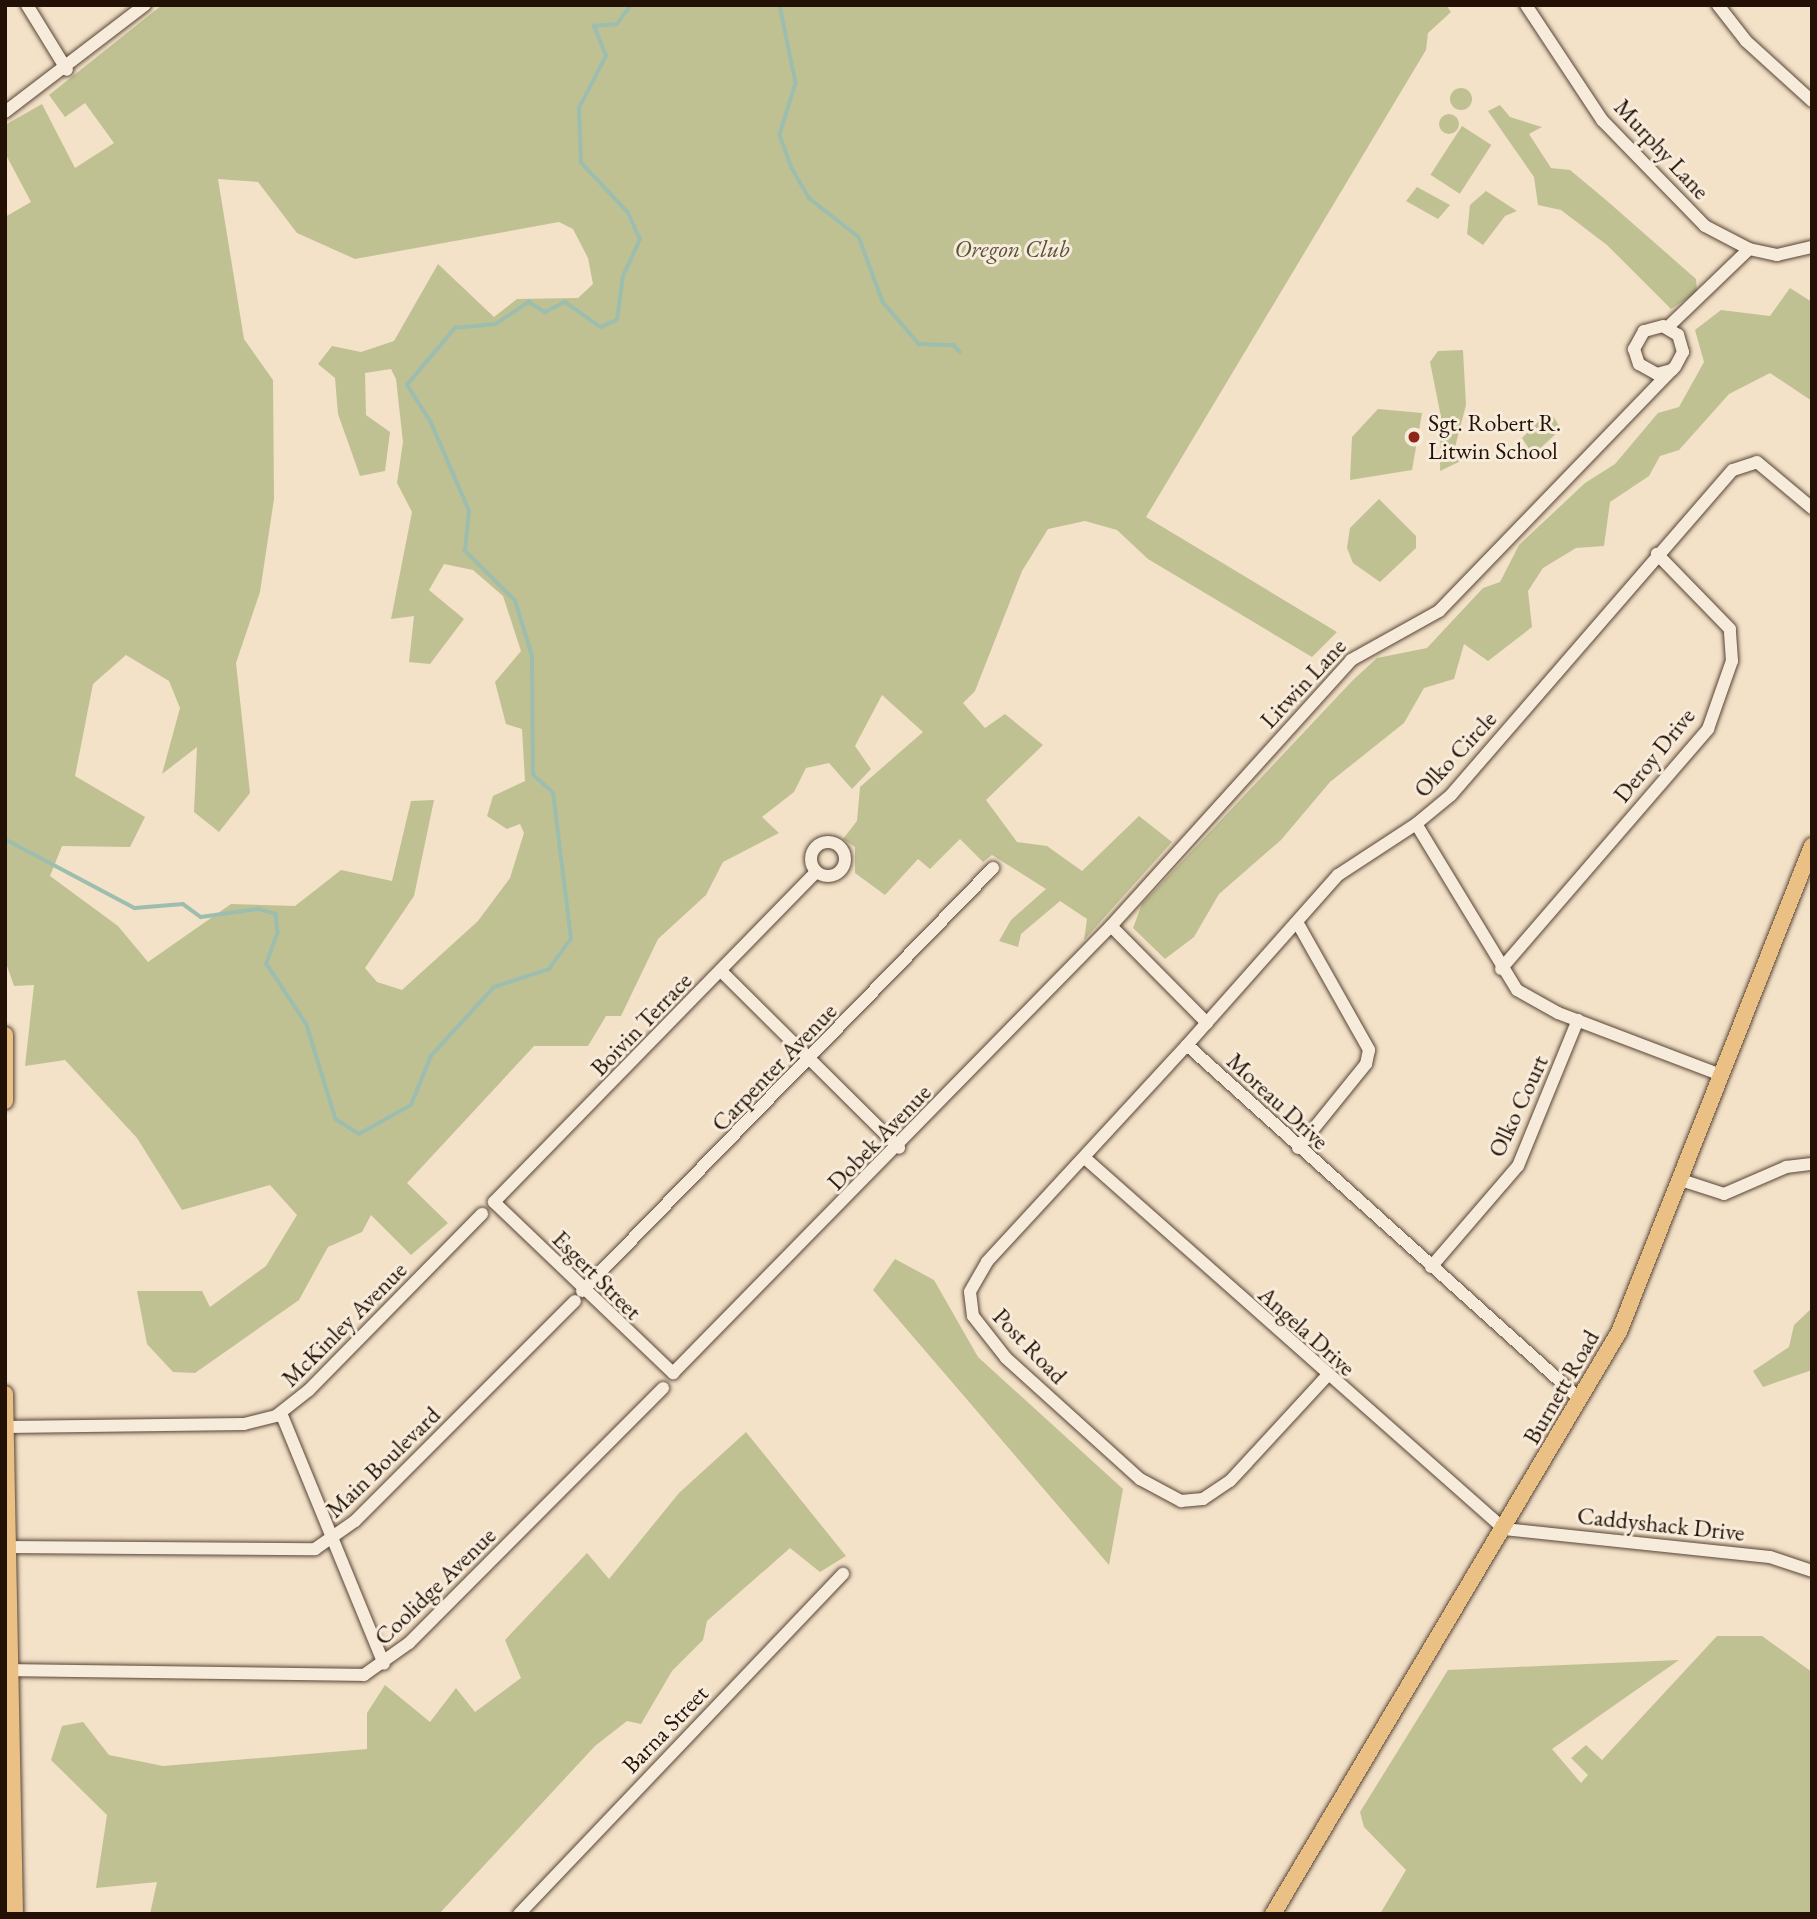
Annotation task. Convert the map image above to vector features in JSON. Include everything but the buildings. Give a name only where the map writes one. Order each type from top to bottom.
[{"type":"main road","name":"Burnett Road","points":[[1273,1914],[1581,1400],[1637,1296],[1812,846]]},
{"type":"main road","points":[[5,1035],[5,1101]]},
{"type":"main road","points":[[5,1394],[15,1914]]},
{"type":"street","points":[[27,5],[67,70]]},
{"type":"street","points":[[5,112],[67,70],[145,5]]},
{"type":"street","name":"Murphy Lane","points":[[1526,5],[1602,120],[1705,226],[1749,249],[1777,254],[1812,247]]},
{"type":"street","points":[[1718,5],[1746,41],[1812,102]]},
{"type":"street","points":[[1668,327],[1683,347],[1672,370],[1647,371],[1634,349],[1644,331],[1668,327],[1749,249]]},
{"type":"street","name":"Litwin Lane","points":[[1111,926],[1350,660],[1439,611],[1672,370]]},
{"type":"street","name":"Olko Circle","points":[[1721,1075],[1578,1020],[1517,990],[1501,969],[1416,824],[1451,794],[1657,554],[1733,470],[1758,462],[1812,508]]},
{"type":"street","name":"Deroy Drive","points":[[1501,969],[1708,729],[1732,661],[1730,629],[1657,554]]},
{"type":"street","points":[[1187,1045],[1338,875],[1416,824]]},
{"type":"street","name":"Carpenter Avenue","points":[[579,1296],[811,1060],[993,868]]},
{"type":"street","name":"Boivin Terrace","points":[[494,1202],[816,872]]},
{"type":"street","points":[[1297,922],[1369,1050],[1366,1064],[1298,1148]]},
{"type":"street","points":[[1111,926],[1207,1023]]},
{"type":"street","name":"Dobek Avenue","points":[[673,1373],[899,1147],[1111,926]]},
{"type":"street","points":[[721,971],[899,1147]]},
{"type":"street","name":"Olko Court","points":[[1431,1267],[1518,1166],[1578,1020]]},
{"type":"street","name":"Moreau Drive","points":[[1187,1045],[1298,1148],[1581,1400]]},
{"type":"street","name":"Post Road","points":[[1187,1045],[1086,1158],[987,1262],[970,1292],[977,1322],[1022,1374],[1157,1492],[1189,1502],[1230,1481],[1326,1377]]},
{"type":"street","name":"Angela Drive","points":[[1086,1158],[1326,1377],[1504,1529]]},
{"type":"street","points":[[1681,1180],[1724,1194],[1786,1167],[1812,1164]]},
{"type":"street","name":"Esgert Street","points":[[494,1202],[579,1296],[673,1373]]},
{"type":"street","name":"McKinley Avenue","points":[[5,1427],[244,1424],[281,1413],[481,1214]]},
{"type":"street","name":"Main Boulevard","points":[[6,1547],[298,1552],[337,1537],[579,1296]]},
{"type":"street","name":"Coolidge Avenue","points":[[9,1670],[354,1677],[384,1664],[663,1388]]},
{"type":"street","points":[[281,1413],[337,1537],[384,1664]]},
{"type":"street","name":"Caddyshack Drive","points":[[1504,1529],[1770,1557],[1810,1567]]},
{"type":"street","name":"Barna Street","points":[[519,1914],[843,1574]]},
{"type":"green space","name":"Oregon Club","points":[[162,5],[1446,5],[1451,12],[1428,33],[1426,50],[1146,517],[1337,632],[1312,657],[1148,559],[1117,530],[1085,521],[1048,529],[1022,571],[975,691],[963,703],[985,728],[1005,714],[1043,745],[986,800],[1017,842],[1047,846],[1082,871],[1139,816],[1172,842],[1084,940],[1087,919],[1060,901],[1021,934],[1018,947],[999,941],[1011,920],[1046,889],[992,855],[983,862],[960,839],[930,869],[918,859],[885,895],[855,873],[855,847],[843,839],[857,821],[860,787],[923,732],[882,695],[855,746],[871,769],[852,789],[829,763],[806,768],[794,792],[762,817],[779,833],[723,862],[706,895],[658,939],[621,1016],[606,1016],[588,1046],[534,1046],[407,1183],[448,1223],[411,1255],[371,1215],[362,1232],[328,1247],[299,1300],[195,1373],[173,1372],[147,1344],[137,1291],[202,1291],[210,1307],[266,1266],[297,1215],[270,1185],[182,1210],[137,1138],[65,1060],[25,1066],[34,985],[14,986],[5,960],[5,217],[31,202],[5,153],[5,125],[42,104],[75,168],[114,143],[85,103],[65,117],[49,95]],"holes":[[[218,179],[258,182],[297,233],[355,259],[559,222],[573,229],[588,258],[593,284],[578,298],[517,299],[494,317],[438,264],[394,341],[361,352],[332,346],[318,364],[335,378],[338,414],[360,476],[385,471],[390,432],[366,415],[365,373],[391,369],[396,379],[403,442],[397,483],[412,512],[391,619],[414,616],[409,662],[430,664],[464,619],[429,590],[444,564],[473,570],[503,596],[521,651],[495,682],[506,724],[522,729],[525,781],[493,796],[487,816],[507,829],[520,824],[524,833],[510,878],[478,921],[402,990],[377,982],[365,968],[414,896],[434,800],[411,801],[392,881],[341,870],[295,906],[231,904],[148,962],[118,926],[50,876],[62,846],[130,847],[145,817],[75,776],[93,684],[126,655],[169,681],[180,708],[162,774],[197,747],[194,812],[219,832],[250,793],[236,663],[260,592],[274,499],[273,380],[244,339]]]},
{"type":"green space","points":[[1457,88],[1465,88],[1472,95],[1472,103],[1465,110],[1457,110],[1450,103],[1450,95]]},
{"type":"green space","points":[[1500,105],[1510,117],[1542,127],[1529,134],[1551,168],[1570,170],[1606,200],[1696,279],[1697,292],[1671,309],[1607,245],[1561,210],[1538,205],[1534,177],[1488,111]]},
{"type":"green space","points":[[1445,114],[1453,114],[1459,124],[1453,134],[1445,134],[1439,128],[1439,120]]},
{"type":"green space","points":[[1462,126],[1491,145],[1460,194],[1430,175]]},
{"type":"green space","points":[[1417,187],[1450,205],[1438,219],[1406,201]]},
{"type":"green space","points":[[1486,191],[1517,211],[1505,216],[1483,245],[1467,234],[1470,205]]},
{"type":"green space","points":[[1790,288],[1812,302],[1812,401],[1770,373],[1729,394],[1679,450],[1660,456],[1649,476],[1610,502],[1604,546],[1576,548],[1543,568],[1528,591],[1532,627],[1488,661],[1464,644],[1454,679],[1424,688],[1404,723],[1330,782],[1281,840],[1219,894],[1194,937],[1165,959],[1133,928],[1142,904],[1353,680],[1377,658],[1427,648],[1483,588],[1500,582],[1519,545],[1585,483],[1615,464],[1658,413],[1679,407],[1704,362],[1695,330],[1721,310],[1770,316]]},
{"type":"green space","points":[[1463,350],[1466,405],[1455,447],[1467,458],[1440,471],[1441,417],[1430,362],[1438,351]]},
{"type":"green space","points":[[1378,409],[1422,413],[1412,470],[1350,480],[1352,437]]},
{"type":"green space","points":[[1544,416],[1553,416],[1561,429],[1533,455],[1522,438]]},
{"type":"green space","points":[[1379,499],[1416,536],[1416,548],[1380,582],[1353,563],[1347,548],[1350,528]]},
{"type":"green space","points":[[895,1259],[934,1280],[978,1357],[1123,1489],[1109,1565],[873,1290]]},
{"type":"green space","points":[[1812,1308],[1812,1370],[1763,1387],[1753,1371],[1789,1347],[1794,1325]]},
{"type":"green space","points":[[746,1432],[846,1556],[820,1572],[790,1548],[707,1621],[703,1640],[672,1671],[641,1724],[627,1721],[595,1746],[439,1914],[150,1914],[157,1882],[96,1888],[107,1815],[51,1760],[62,1726],[83,1722],[109,1755],[163,1766],[367,1749],[367,1713],[385,1685],[430,1722],[456,1688],[475,1712],[521,1678],[505,1640],[587,1553],[609,1579],[679,1493]]},
{"type":"green space","points":[[1717,1636],[1762,1636],[1812,1672],[1812,1914],[1380,1914],[1406,1870],[1364,1827],[1360,1812],[1448,1670],[1679,1660],[1552,1749],[1581,1783],[1588,1775],[1571,1758],[1586,1745],[1602,1760]]},
{"type":"waterway","points":[[5,839],[135,908],[183,904],[201,917],[259,909],[276,914],[278,933],[267,964],[307,1025],[336,1119],[359,1134],[411,1105],[431,1056],[494,987],[549,969],[571,939],[553,793],[533,775],[532,656],[515,601],[465,551],[469,511],[431,423],[407,385],[455,328],[496,324],[529,302],[545,312],[565,302],[601,327],[617,320],[623,276],[640,240],[628,213],[581,163],[579,108],[606,56],[594,26],[617,24],[631,5]]},
{"type":"waterway","points":[[780,5],[796,83],[780,135],[792,168],[809,198],[859,237],[883,302],[919,344],[954,345],[960,352]]},
{"type":"place","name":"Sgt. Robert R. Litwin School","points":[[1414,437]]}]
